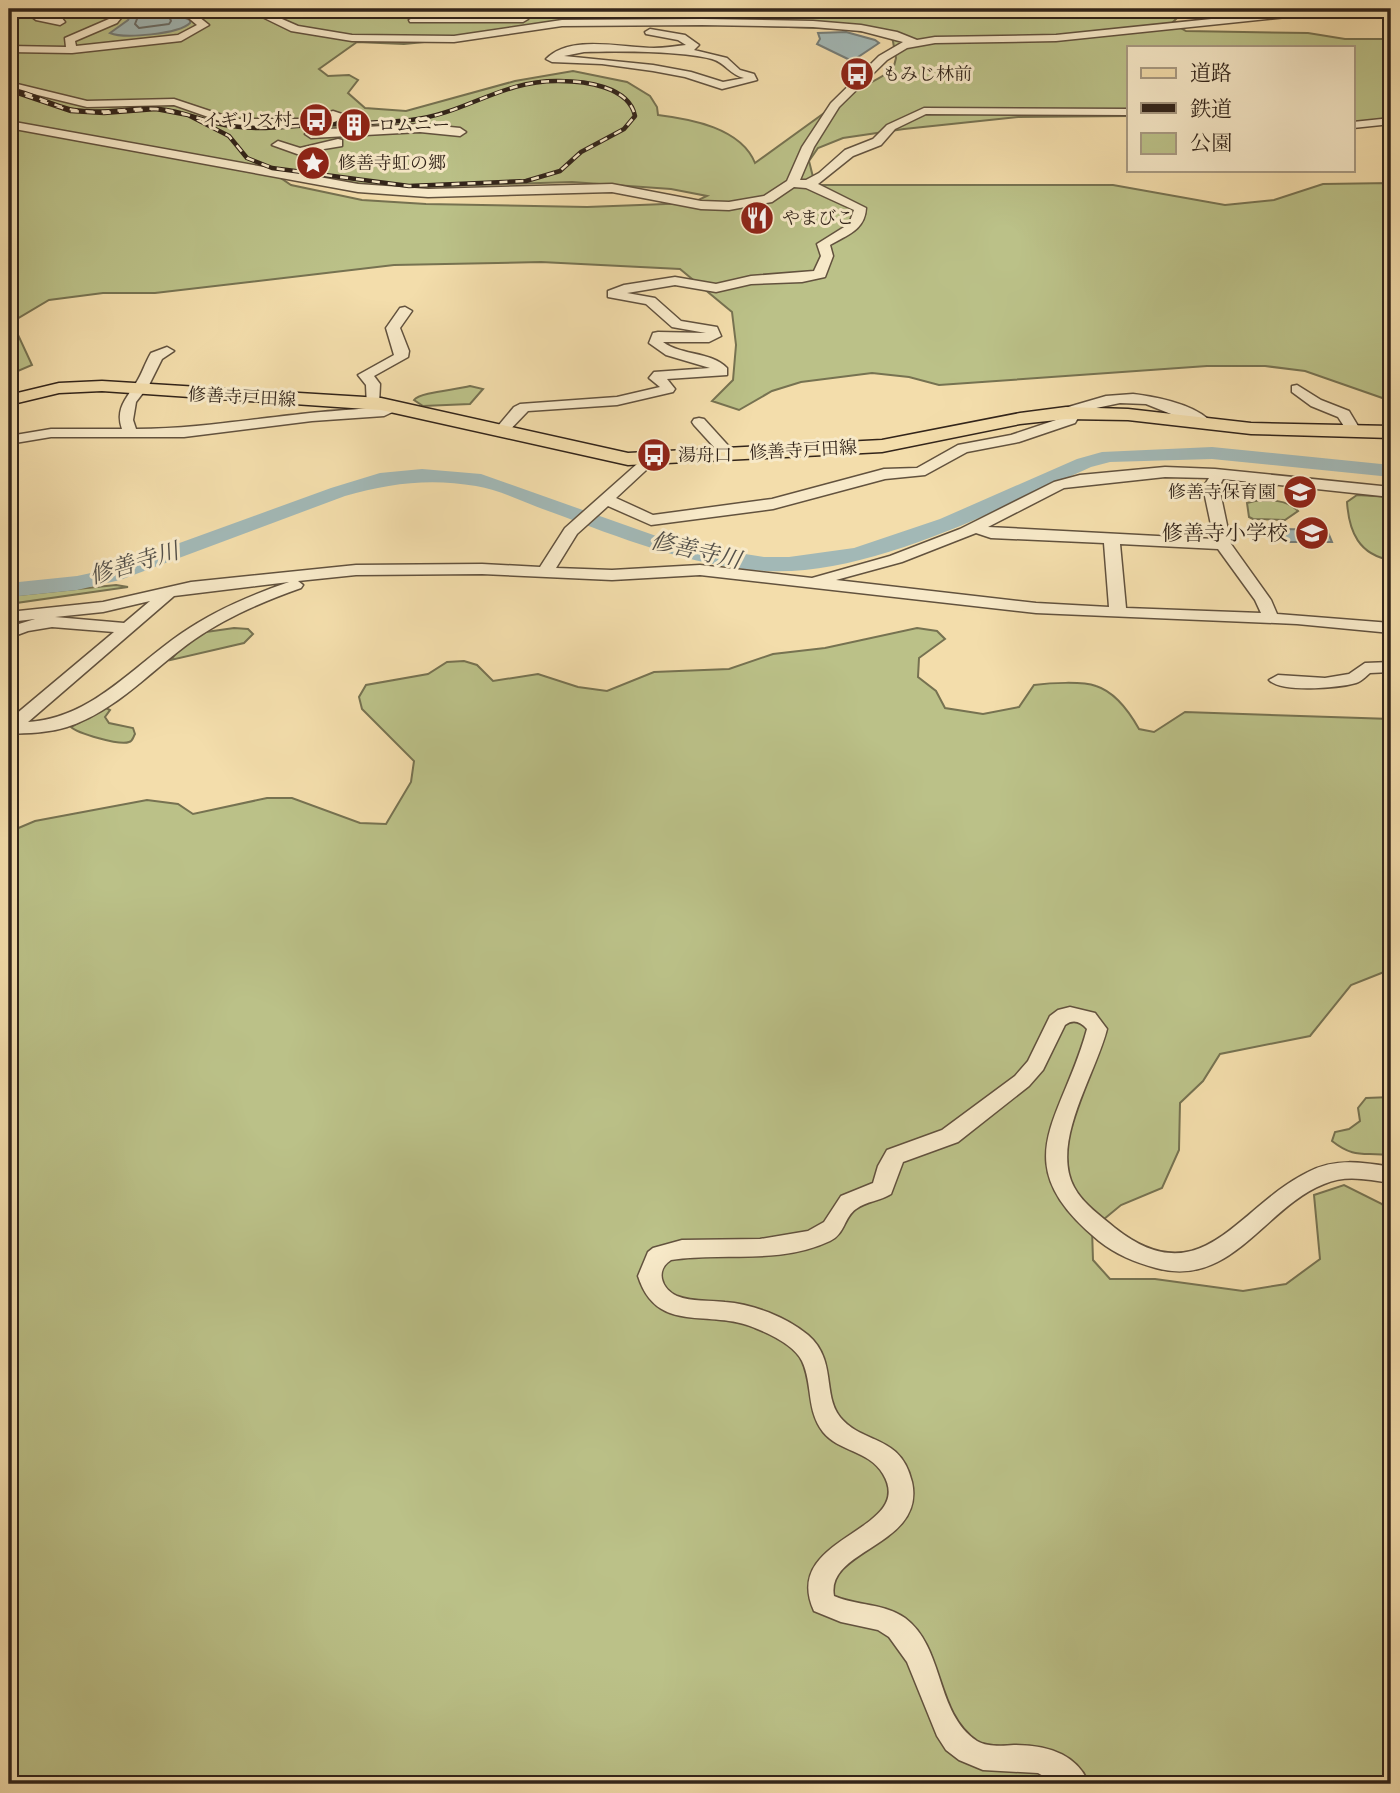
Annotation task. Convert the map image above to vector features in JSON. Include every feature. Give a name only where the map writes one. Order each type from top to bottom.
[{"type":"main road","name":"修善寺戸田線","points":[[9,400],[72,386],[372,404],[396,407],[614,457],[651,459],[923,441],[1069,413],[1115,413],[1264,429],[1391,432]]},
{"type":"street","points":[[72,50],[69,40],[113,21],[123,9]]},
{"type":"street","points":[[9,49],[72,50],[186,36],[204,25],[183,9]]},
{"type":"street","points":[[251,9],[296,29],[352,38],[454,39],[545,25],[625,21],[813,24],[887,32],[913,42],[1056,38],[1335,9]]},
{"type":"street","points":[[9,16],[33,13],[40,18],[57,19],[60,22]]},
{"type":"street","points":[[414,20],[527,19],[575,13],[613,16],[625,21],[628,28],[681,37],[694,45],[690,48],[665,50],[600,48],[554,56],[552,59],[602,61],[653,68],[687,74],[718,86],[732,86],[751,80],[750,76],[736,73],[730,63],[721,57],[665,50]]},
{"type":"street","points":[[9,124],[284,177],[398,192],[612,188],[701,205],[729,206],[768,199],[792,183],[824,120],[845,93],[886,56],[913,42]]},
{"type":"street","points":[[9,85],[37,88],[88,104],[176,102],[236,123],[313,134],[402,141],[428,128],[460,132]]},
{"type":"street","points":[[808,184],[823,176],[849,153],[877,142],[891,127],[924,111],[1127,112]]},
{"type":"street","points":[[1354,125],[1391,121]]},
{"type":"street","points":[[302,152],[313,134]]},
{"type":"street","points":[[278,145],[314,157],[301,166]]},
{"type":"street","points":[[500,432],[519,410],[525,407],[641,397],[668,389],[656,378],[659,375],[720,373],[720,368],[712,363],[668,352],[656,343],[657,336],[709,338],[714,336],[712,330],[677,324],[650,301],[614,294],[624,289],[675,281],[716,288],[751,280],[802,278],[820,274],[827,256],[823,244],[857,224],[861,217],[860,208],[808,184],[792,183]]},
{"type":"street","points":[[372,404],[374,387],[365,375],[401,358],[402,351],[393,328],[405,311]]},
{"type":"street","points":[[131,434],[126,420],[129,402],[156,356],[167,351]]},
{"type":"street","points":[[1297,389],[1316,403],[1344,414],[1354,431]]},
{"type":"street","points":[[9,440],[51,433],[200,432],[295,419],[384,412],[396,407]]},
{"type":"street","points":[[603,503],[651,520],[773,504],[884,474],[920,472],[962,448],[1014,439],[1070,420],[1069,413]]},
{"type":"street","points":[[699,422],[729,454]]},
{"type":"street","points":[[544,573],[571,531],[651,459]]},
{"type":"street","points":[[808,582],[896,559],[975,528],[1059,485],[1080,480],[1133,473],[1218,475],[1391,492]]},
{"type":"street","points":[[1218,475],[1211,487],[1223,544],[1263,600],[1271,618]]},
{"type":"street","points":[[975,528],[991,533],[1223,544]]},
{"type":"street","points":[[1112,539],[1118,612]]},
{"type":"street","points":[[9,617],[103,607],[172,590],[356,570],[407,568],[612,575],[700,570],[1012,606],[1271,618],[1391,628]]},
{"type":"street","points":[[9,729],[60,724],[78,716],[112,697],[176,645],[201,629],[252,600],[322,575]]},
{"type":"street","points":[[9,729],[172,590]]},
{"type":"street","points":[[9,633],[27,625],[56,622],[126,628]]},
{"type":"street","points":[[1278,680],[1325,683],[1354,678],[1365,668],[1391,667]]},
{"type":"street","points":[[1076,1784],[1067,1771],[1047,1761],[1021,1757],[999,1759],[968,1751],[957,1741],[938,1709],[911,1643],[898,1627],[881,1619],[835,1610],[823,1603],[820,1585],[825,1571],[842,1554],[893,1517],[902,1494],[893,1468],[873,1446],[833,1427],[826,1415],[813,1356],[801,1343],[760,1319],[737,1312],[704,1311],[677,1306],[661,1297],[652,1287],[649,1273],[653,1263],[662,1254],[684,1248],[735,1250],[769,1247],[820,1235],[832,1228],[846,1204],[883,1188],[895,1156],[950,1136],[1022,1081],[1036,1065],[1057,1021],[1065,1015],[1086,1016],[1097,1028],[1055,1151],[1056,1175],[1066,1196],[1088,1219],[1136,1253],[1158,1261],[1197,1261],[1227,1246],[1297,1186],[1316,1176],[1358,1168],[1391,1175]]},
{"type":"green space","points":[[9,9],[1262,9],[1180,15],[1172,23],[1186,31],[1308,33],[1345,39],[1391,39],[1391,123],[1354,123],[1354,46],[1127,46],[1127,116],[1018,117],[904,129],[843,138],[818,148],[809,161],[815,185],[1113,185],[1225,205],[1274,200],[1323,184],[1391,183],[1391,401],[1305,371],[1265,366],[1207,366],[939,385],[909,377],[872,373],[801,382],[772,391],[739,410],[712,401],[733,380],[736,345],[732,312],[680,269],[541,262],[394,265],[155,293],[103,293],[49,300],[12,322],[32,365],[13,373],[9,380]],"holes":[[[659,22],[843,29],[892,36],[896,58],[893,70],[849,95],[755,163],[739,141],[727,133],[685,119],[658,115],[657,107],[650,96],[627,82],[573,71],[515,81],[406,111],[365,108],[348,93],[358,80],[349,75],[328,76],[319,69],[357,42],[404,44],[539,26]],[[269,170],[388,188],[572,182],[671,189],[707,196],[692,203],[587,207],[426,204],[362,200],[291,185]]]},
{"type":"green space","points":[[9,380],[16,391],[9,392]]},
{"type":"green space","points":[[470,386],[483,389],[470,404],[423,406],[414,400],[431,393]]},
{"type":"green space","points":[[1357,495],[1391,497],[1391,560],[1371,553],[1353,532],[1347,502]]},
{"type":"green space","points":[[1283,502],[1298,511],[1285,520],[1253,519],[1249,517],[1247,503]]},
{"type":"green space","points":[[116,585],[128,587],[9,604],[9,596]]},
{"type":"green space","points":[[917,628],[937,631],[945,639],[919,658],[918,677],[936,691],[945,708],[983,714],[1019,707],[1034,685],[1074,683],[1090,684],[1103,689],[1121,704],[1139,729],[1154,732],[1185,712],[1391,719],[1391,928],[1384,933],[1389,970],[1351,985],[1310,1036],[1220,1054],[1203,1081],[1180,1103],[1179,1150],[1162,1188],[1121,1205],[1092,1229],[1093,1260],[1110,1279],[1155,1279],[1243,1291],[1286,1284],[1320,1259],[1314,1195],[1344,1185],[1382,1204],[1391,1215],[1391,1784],[9,1784],[9,832],[35,821],[147,800],[178,804],[193,814],[267,798],[292,798],[360,823],[386,824],[411,782],[414,761],[362,709],[359,697],[366,685],[428,674],[447,662],[464,661],[477,665],[493,681],[538,674],[578,687],[607,691],[654,672],[729,669],[773,654],[825,648]]},
{"type":"green space","points":[[248,629],[253,634],[244,643],[171,660],[182,646],[206,632]]},
{"type":"green space","points":[[106,708],[110,710],[105,717],[109,723],[133,728],[135,734],[131,741],[108,741],[71,727]]},
{"type":"green space","points":[[1391,1097],[1391,1156],[1354,1153],[1332,1141],[1335,1132],[1349,1129],[1360,1121],[1358,1108],[1366,1098]]},
{"type":"water","points":[[134,9],[172,9],[174,13],[190,20],[190,23],[175,30],[151,34],[127,36],[110,33],[128,20]]},
{"type":"water","points":[[846,32],[879,43],[852,61],[817,44],[820,39],[818,33]]},
{"type":"water","points":[[1282,529],[1327,530],[1332,542],[1287,542]]},
{"type":"waterway","name":"修善寺川","points":[[9,590],[77,583],[112,575],[338,492],[380,479],[422,475],[481,480],[672,549],[764,564],[789,564],[857,554],[948,524],[1084,463],[1109,456],[1212,453],[1391,471]]},
{"type":"railway","points":[[569,81],[592,84],[615,92],[631,106],[635,116],[624,129],[581,152],[560,171],[526,181],[409,186],[272,168],[247,158],[229,136],[188,115],[156,109],[177,112],[241,127],[374,123],[431,117],[519,86],[569,81]]},
{"type":"railway","points":[[9,89],[74,110],[96,112],[156,109]]},
{"type":"railway","points":[[9,90],[71,111],[104,113],[156,109]]},
{"type":"place","name":"もみじ林前","points":[[857,74]]},
{"type":"place","name":"イギリス村","points":[[316,120]]},
{"type":"place","name":"ロムニー","points":[[354,125]]},
{"type":"place","name":"修善寺虹の郷","points":[[313,163]]},
{"type":"place","name":"やまびこ","points":[[757,218]]},
{"type":"place","name":"湯舟口","points":[[654,455]]},
{"type":"place","name":"修善寺保育園","points":[[1300,492]]},
{"type":"place","name":"修善寺小学校","points":[[1312,533]]}]
